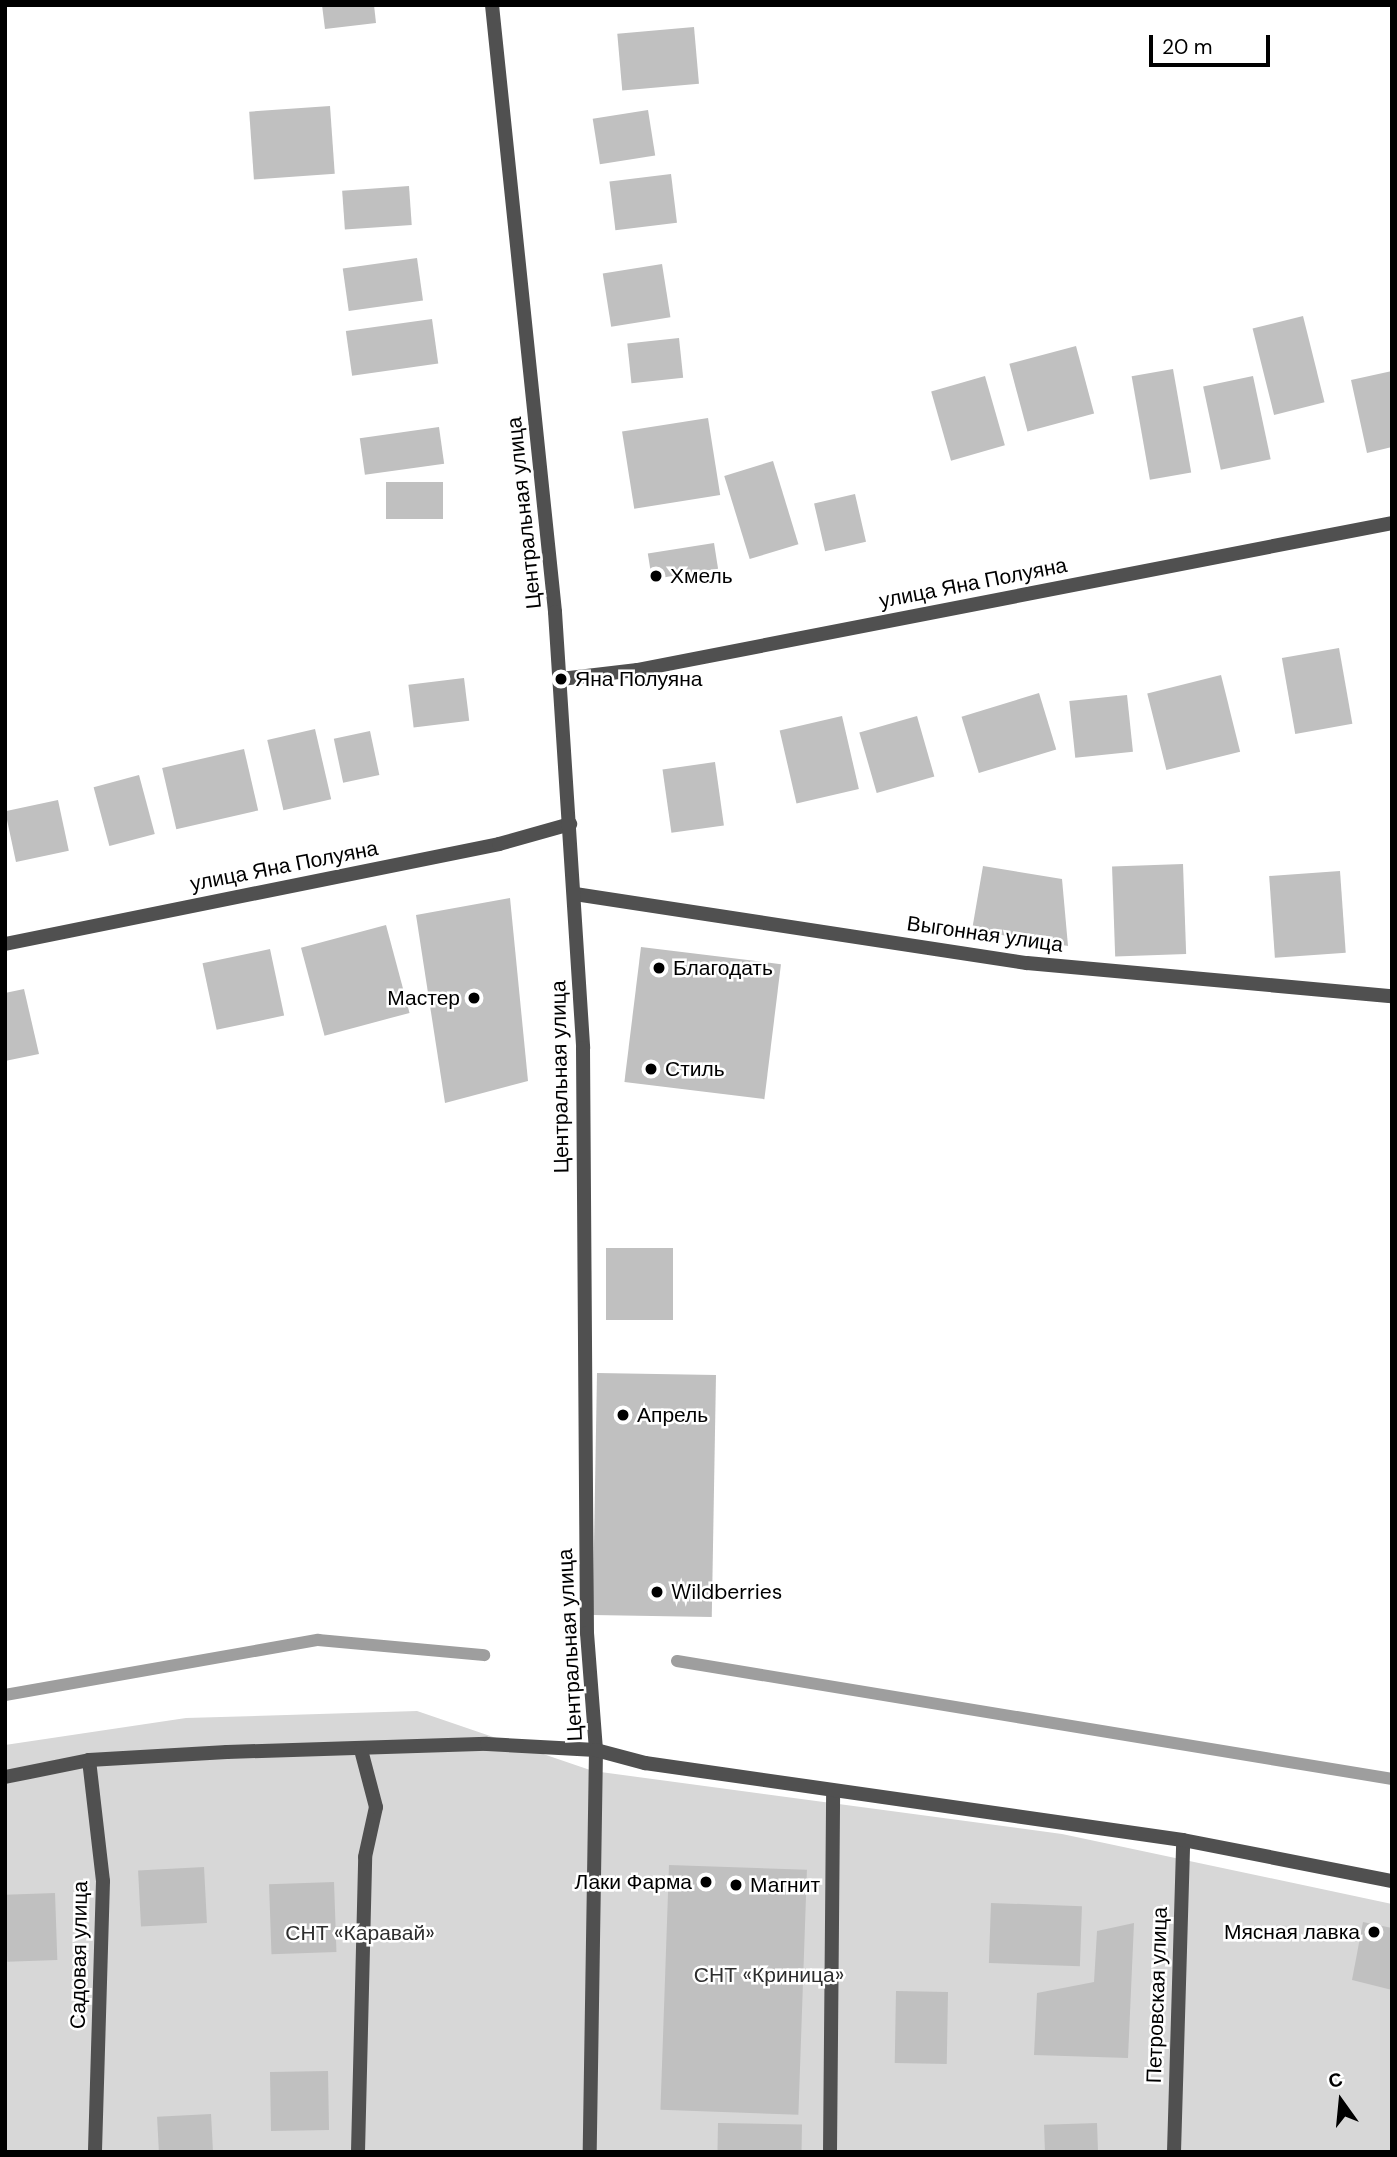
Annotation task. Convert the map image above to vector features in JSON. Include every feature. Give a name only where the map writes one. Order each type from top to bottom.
[{"type":"street","name":"Центральная улица","points":[[492,5],[561,679],[583,1048],[587,1633],[596,1750],[590,2152]]},
{"type":"street","name":"улица Яна Полуяна","points":[[561,679],[637,670],[1392,523]]},
{"type":"street","name":"улица Яна Полуяна","points":[[5,944],[499,844],[570,824]]},
{"type":"street","name":"Выгонная улица","points":[[575,894],[1027,963],[1392,996]]},
{"type":"street","points":[[5,1777],[89,1760],[487,1744],[596,1750],[645,1763],[1183,1840],[1392,1881]]},
{"type":"street","points":[[358,2152],[365,1857],[376,1807],[361,1749]]},
{"type":"street","name":"Садовая улица","points":[[89,1760],[103,1881],[95,2152]]},
{"type":"street","points":[[830,2152],[832,1791]]},
{"type":"street","name":"Петровская улица","points":[[1174,2152],[1183,1840]]},
{"type":"green space","points":[[417,1711],[593,1771],[1062,1834],[1392,1904],[1392,2152],[5,2152],[5,1745],[186,1718]]},
{"type":"building","points":[[322,5],[374,5],[376,23],[325,29]]},
{"type":"building","points":[[694,27],[699,84],[622,90],[617,34]]},
{"type":"building","points":[[330,106],[335,174],[254,179],[249,112]]},
{"type":"building","points":[[648,110],[655,155],[600,164],[593,119]]},
{"type":"building","points":[[671,174],[677,223],[615,230],[609,182]]},
{"type":"building","points":[[409,186],[412,225],[345,230],[342,191]]},
{"type":"building","points":[[417,258],[423,301],[349,311],[343,268]]},
{"type":"building","points":[[662,264],[670,317],[611,327],[603,273]]},
{"type":"building","points":[[1303,316],[1325,402],[1274,415],[1253,329]]},
{"type":"building","points":[[432,319],[438,364],[352,376],[346,331]]},
{"type":"building","points":[[679,338],[683,378],[631,383],[627,343]]},
{"type":"building","points":[[1076,346],[1094,414],[1027,431],[1009,364]]},
{"type":"building","points":[[1173,369],[1191,472],[1150,480],[1132,376]]},
{"type":"building","points":[[1392,371],[1392,447],[1367,453],[1351,380]]},
{"type":"building","points":[[985,376],[1005,445],[951,461],[931,391]]},
{"type":"building","points":[[1253,376],[1271,459],[1221,470],[1203,387]]},
{"type":"building","points":[[708,418],[720,495],[634,509],[622,432]]},
{"type":"building","points":[[439,427],[444,464],[365,475],[360,438]]},
{"type":"building","points":[[773,461],[798,544],[750,559],[724,476]]},
{"type":"building","points":[[386,482],[443,482],[443,519],[386,519]]},
{"type":"building","points":[[855,494],[866,542],[825,551],[814,503]]},
{"type":"building","points":[[714,543],[718,569],[652,579],[648,553]]},
{"type":"building","points":[[1339,648],[1352,724],[1295,734],[1282,658]]},
{"type":"building","points":[[1221,675],[1240,752],[1166,770],[1147,693]]},
{"type":"building","points":[[464,678],[469,721],[414,728],[408,685]]},
{"type":"building","points":[[1039,693],[1056,749],[979,773],[962,717]]},
{"type":"building","points":[[1127,695],[1133,752],[1075,758],[1069,701]]},
{"type":"building","points":[[842,716],[859,789],[797,803],[780,730]]},
{"type":"building","points":[[917,716],[934,777],[877,793],[859,733]]},
{"type":"building","points":[[315,729],[331,799],[283,810],[267,740]]},
{"type":"building","points":[[370,731],[379,775],[343,783],[334,739]]},
{"type":"building","points":[[244,749],[258,810],[176,829],[162,768]]},
{"type":"building","points":[[715,762],[724,825],[671,833],[663,769]]},
{"type":"building","points":[[139,775],[155,834],[109,846],[94,787]]},
{"type":"building","points":[[58,800],[69,851],[16,862],[5,811]]},
{"type":"building","points":[[1183,864],[1186,954],[1115,956],[1112,866]]},
{"type":"building","points":[[983,866],[1062,879],[1068,946],[972,930]]},
{"type":"building","points":[[1340,871],[1346,953],[1275,958],[1269,876]]},
{"type":"building","name":"Мастер","points":[[510,898],[528,1081],[445,1103],[416,915]]},
{"type":"building","points":[[386,925],[410,1013],[325,1036],[301,948]]},
{"type":"building","points":[[641,947],[781,964],[764,1099],[624,1082]]},
{"type":"building","points":[[270,949],[284,1016],[217,1030],[203,963]]},
{"type":"building","points":[[24,989],[39,1054],[5,1061],[5,993]]},
{"type":"building","points":[[606,1248],[673,1248],[673,1320],[606,1320]]},
{"type":"building","points":[[597,1373],[716,1375],[712,1617],[593,1615]]},
{"type":"building","points":[[669,1865],[807,1870],[798,2115],[660,2110]]},
{"type":"building","points":[[204,1867],[207,1923],[141,1926],[138,1870]]},
{"type":"building","points":[[334,1882],[336,1952],[271,1954],[269,1884]]},
{"type":"building","points":[[55,1893],[57,1960],[7,1962],[5,1895]]},
{"type":"building","points":[[991,1903],[1082,1906],[1080,1966],[989,1963]]},
{"type":"building","points":[[1363,1922],[1392,1928],[1392,1990],[1352,1980]]},
{"type":"building","points":[[1134,1923],[1128,2058],[1034,2055],[1037,1993],[1094,1982],[1097,1931]]},
{"type":"building","points":[[896,1991],[948,1992],[947,2064],[895,2063]]},
{"type":"building","points":[[328,2071],[329,2130],[271,2131],[270,2072]]},
{"type":"building","points":[[211,2114],[213,2152],[159,2152],[157,2117]]},
{"type":"building","points":[[718,2123],[802,2124],[802,2152],[717,2152]]},
{"type":"building","points":[[1097,2123],[1098,2152],[1045,2152],[1044,2125]]},
{"type":"waterway","points":[[5,1695],[318,1640],[484,1655]]},
{"type":"waterway","points":[[677,1661],[1392,1779]]},
{"type":"place","name":"Хмель","points":[[656,576]]},
{"type":"place","name":"Яна Полуяна","points":[[561,679]]},
{"type":"place","name":"Благодать","points":[[659,968]]},
{"type":"place","name":"Мастер","points":[[474,998]]},
{"type":"place","name":"Стиль","points":[[651,1069]]},
{"type":"place","name":"Апрель","points":[[623,1415]]},
{"type":"place","name":"Wildberries","points":[[657,1592]]},
{"type":"place","name":"Лаки Фарма","points":[[706,1882]]},
{"type":"place","name":"Магнит","points":[[736,1885]]},
{"type":"place","name":"Мясная лавка","points":[[1374,1932]]},
{"type":"park label","name":"СНТ «Каравай»","points":[[360,1933]]},
{"type":"park label","name":"СНТ «Криница»","points":[[769,1975]]}]
